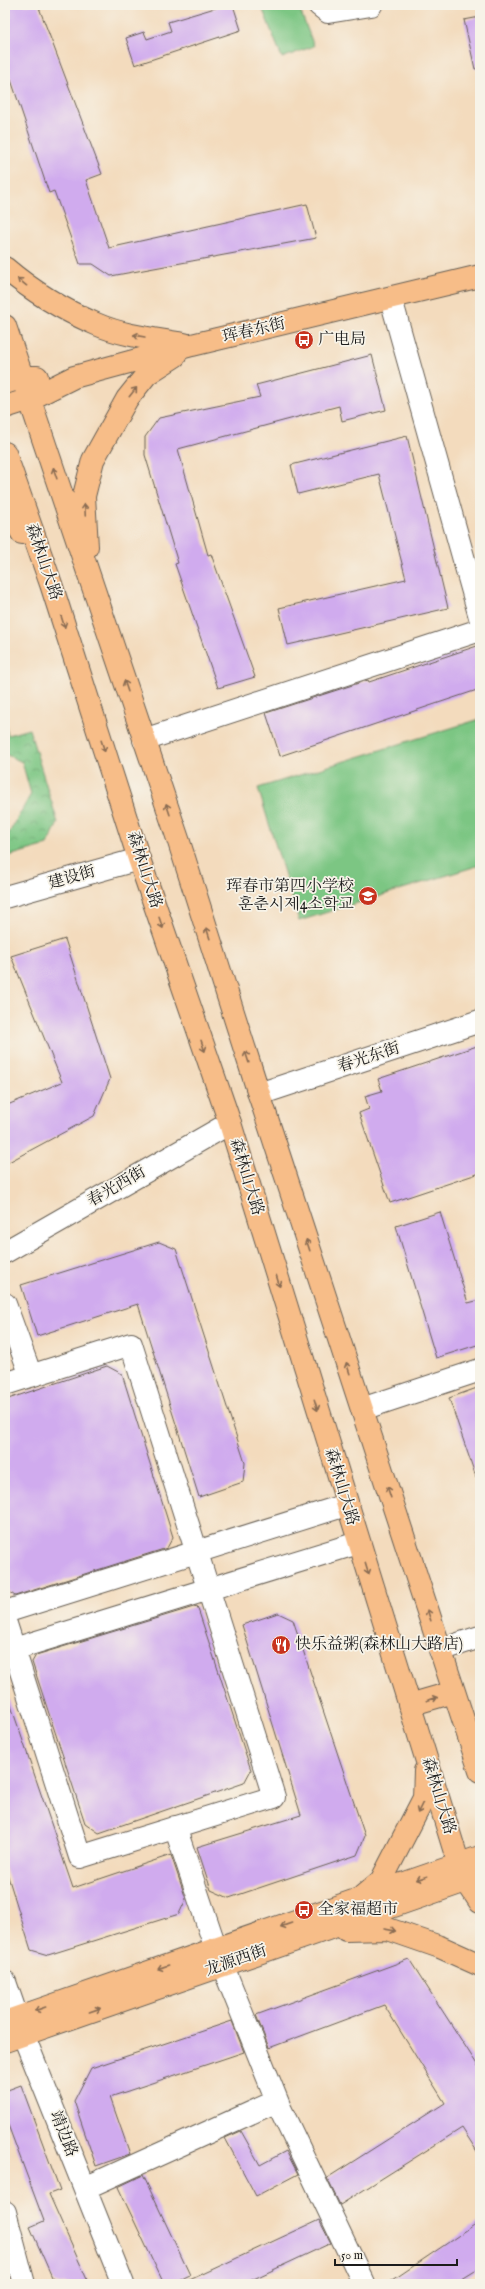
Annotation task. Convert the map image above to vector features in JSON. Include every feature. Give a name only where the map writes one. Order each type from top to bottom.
[{"type":"main road","points":[[5,268],[31,290],[96,324],[130,334],[192,345]]},
{"type":"main road","name":"珲春东街","points":[[74,377],[192,345],[391,299],[480,276]]},
{"type":"main road","points":[[5,326],[14,380],[30,399],[179,842],[259,1094],[440,1650],[454,1692],[475,1742],[480,1771]]},
{"type":"main road","points":[[89,576],[84,496],[93,460],[127,399],[147,374],[192,345]]},
{"type":"main road","points":[[14,380],[74,377]]},
{"type":"main road","points":[[5,407],[30,399],[74,377]]},
{"type":"main road","name":"森林山大路","points":[[5,453],[51,584],[139,858],[230,1123],[346,1505],[425,1756],[480,1902]]},
{"type":"main road","points":[[5,502],[51,584]]},
{"type":"main road","points":[[409,1705],[454,1692]]},
{"type":"main road","points":[[359,1900],[381,1881],[424,1798],[425,1756]]},
{"type":"main road","points":[[469,1874],[480,1857]]},
{"type":"main road","name":"龙源西街","points":[[12,2029],[220,1957],[359,1900],[469,1874]]},
{"type":"main road","name":"龙源西街","points":[[220,1957],[323,1931],[469,1874]]},
{"type":"main road","points":[[323,1931],[388,1929],[440,1947],[480,1965]]},
{"type":"street","points":[[318,5],[328,12],[371,5]]},
{"type":"street","points":[[391,299],[480,617]]},
{"type":"street","points":[[144,740],[480,630]]},
{"type":"street","name":"建设街","points":[[5,897],[139,858]]},
{"type":"street","name":"春光东街","points":[[259,1094],[480,1021]]},
{"type":"street","name":"春光西街","points":[[5,1252],[230,1123]]},
{"type":"street","points":[[5,1304],[31,1376]]},
{"type":"street","points":[[5,1384],[131,1344],[274,1796],[80,1857],[7,1628]]},
{"type":"street","points":[[362,1409],[480,1370]]},
{"type":"street","points":[[7,1628],[196,1552],[346,1505]]},
{"type":"street","points":[[7,1628],[208,1589],[358,1543]]},
{"type":"street","points":[[440,1650],[480,1637]]},
{"type":"street","points":[[175,1828],[220,1957],[277,2101],[364,2284]]},
{"type":"street","name":"靖边路","points":[[5,1982],[12,2029],[85,2188],[124,2284]]},
{"type":"street","points":[[85,2188],[277,2101]]},
{"type":"street","points":[[5,2212],[10,2248],[24,2284]]},
{"type":"green space","points":[[261,5],[298,5],[314,46],[282,58]]},
{"type":"green space","points":[[480,719],[480,865],[299,921],[258,788]]},
{"type":"green space","points":[[5,725],[8,735],[29,729],[58,823],[47,845],[5,857],[5,840],[31,794],[22,762],[5,754]]},
{"type":"building","points":[[5,5],[38,5],[102,174],[86,180],[109,248],[307,204],[316,238],[111,276],[93,264],[80,264],[54,191],[49,193],[5,62]]},
{"type":"building","points":[[225,5],[233,5],[241,30],[135,65],[126,38],[144,32],[147,39],[171,31],[168,22]]},
{"type":"building","points":[[480,17],[480,68],[475,69],[464,20]]},
{"type":"building","points":[[372,355],[386,410],[342,421],[339,406],[178,449],[208,555],[211,554],[255,677],[218,688],[175,564],[178,563],[145,455],[145,437],[159,418],[260,397],[256,385]]},
{"type":"building","points":[[407,436],[448,608],[288,645],[279,608],[406,579],[379,474],[298,494],[291,465]]},
{"type":"building","points":[[480,645],[480,689],[280,756],[266,713],[368,680],[369,682]]},
{"type":"building","points":[[65,939],[110,1079],[94,1116],[5,1164],[5,1106],[62,1082],[11,956]]},
{"type":"building","points":[[480,1045],[480,1173],[390,1203],[359,1113],[369,1109],[365,1096],[382,1091],[378,1079]]},
{"type":"building","points":[[440,1212],[468,1303],[480,1300],[480,1344],[436,1358],[396,1226]]},
{"type":"building","points":[[159,1242],[176,1249],[245,1463],[243,1482],[199,1497],[138,1304],[37,1336],[21,1285]]},
{"type":"building","points":[[107,1366],[122,1374],[173,1537],[167,1548],[15,1596],[8,1591],[5,1582],[5,1400]]},
{"type":"building","points":[[477,1388],[480,1397],[480,1482],[478,1483],[449,1398]]},
{"type":"building","points":[[197,1606],[251,1770],[244,1783],[99,1833],[85,1823],[32,1662],[36,1655]]},
{"type":"building","points":[[278,1613],[293,1620],[365,1836],[357,1855],[229,1898],[211,1890],[197,1847],[301,1815],[242,1625]]},
{"type":"building","points":[[5,1694],[7,1694],[73,1888],[171,1855],[186,1899],[179,1914],[48,1955],[31,1950],[5,1867]]},
{"type":"building","points":[[409,1959],[480,2069],[480,2156],[462,2128],[340,2205],[327,2178],[445,2103],[384,2005],[269,2048],[256,2015]]},
{"type":"building","points":[[232,2021],[244,2052],[110,2097],[130,2154],[96,2166],[74,2101],[91,2068]]},
{"type":"building","points":[[21,2085],[60,2190],[49,2194],[89,2284],[55,2284],[30,2227],[44,2221],[8,2125],[5,2126],[5,2091]]},
{"type":"building","points":[[241,2131],[260,2165],[286,2151],[298,2174],[256,2196],[225,2138]]},
{"type":"building","points":[[143,2175],[190,2275],[171,2284],[164,2284],[118,2187]]},
{"type":"building","points":[[319,2220],[331,2243],[243,2284],[181,2284]]},
{"type":"building","points":[[480,2221],[480,2268],[454,2284],[387,2284]]},
{"type":"place","name":"广电局","points":[[304,340]]},
{"type":"place","name":"珲春市第四小学校 훈춘시제4소학교","points":[[368,896]]},
{"type":"place","name":"快乐益粥(森林山大路店)","points":[[281,1645]]},
{"type":"place","name":"全家福超市","points":[[304,1910]]}]
